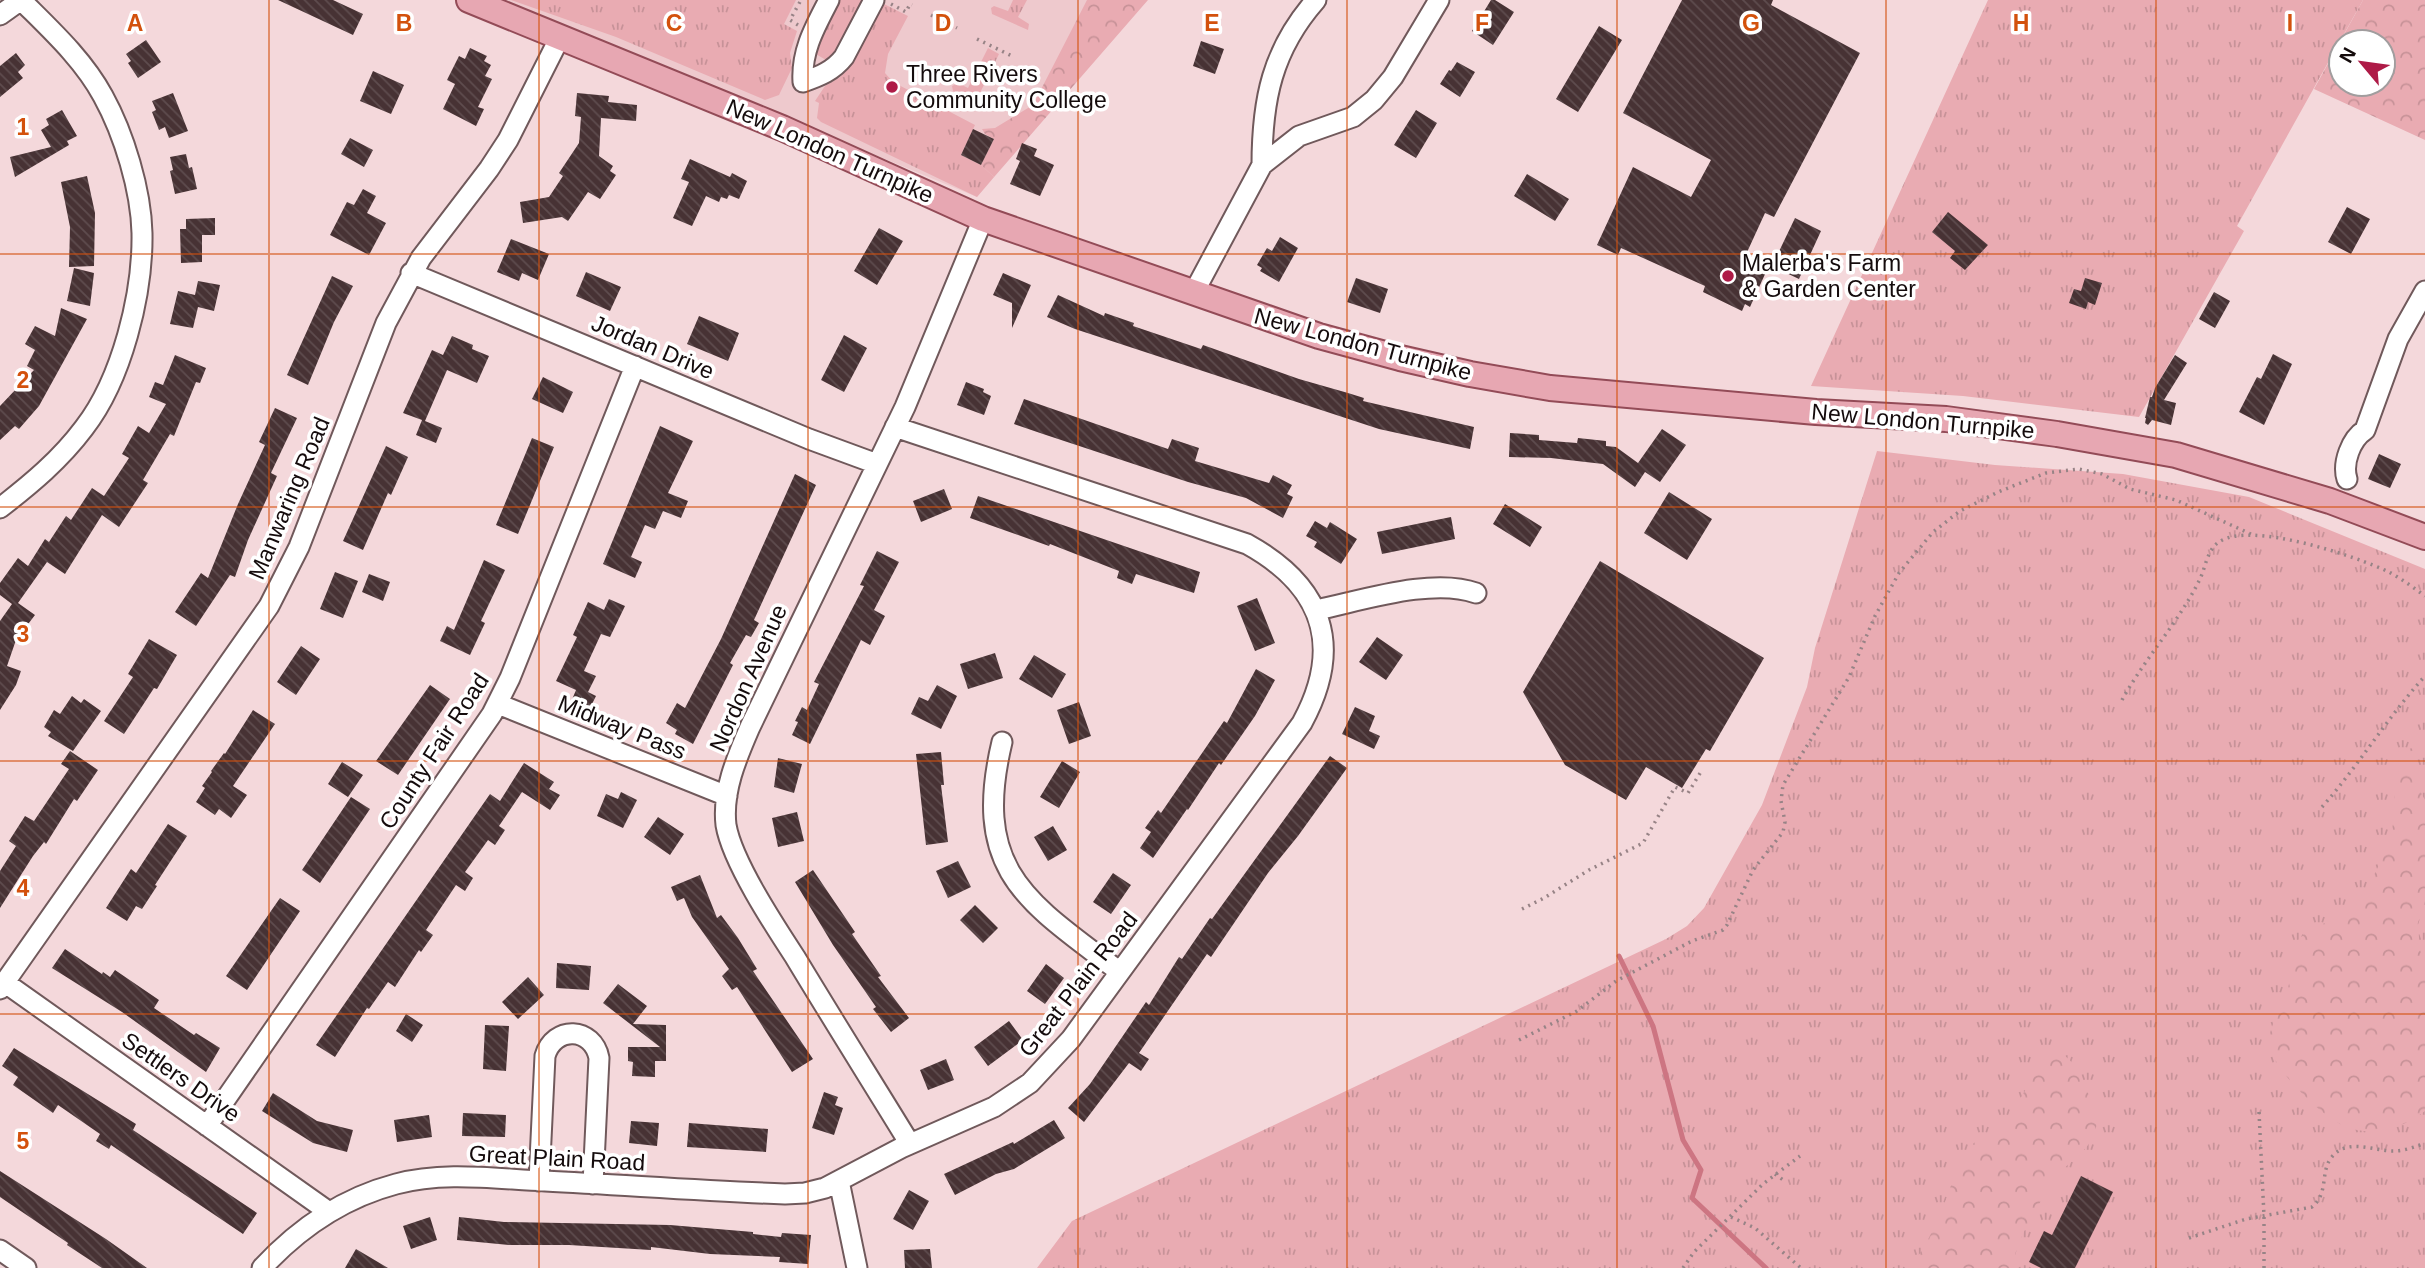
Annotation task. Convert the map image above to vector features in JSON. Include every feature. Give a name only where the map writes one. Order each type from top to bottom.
[{"type":"main road","name":"New London Turnpike","points":[[469,0],[782,128],[983,219],[1319,336],[1470,374],[1550,388],[1816,412],[1945,419],[2057,434],[2176,455],[2337,504],[2425,537]]},
{"type":"street","points":[[0,15],[21,0],[65,44],[103,96],[132,167],[142,232],[137,297],[117,369],[86,427],[45,473],[0,508]]},
{"type":"street","points":[[829,0],[809,39],[804,59],[803,82],[819,77],[838,65],[874,0]]},
{"type":"street","points":[[1262,165],[1263,124],[1271,78],[1292,31],[1316,0]]},
{"type":"street","points":[[1193,294],[1262,165],[1299,136],[1353,117],[1374,100],[1393,77],[1440,0]]},
{"type":"street","name":"Manwaring Road","points":[[2,986],[277,593],[299,547],[386,323],[411,273],[508,140],[559,39]]},
{"type":"street","name":"Nordon Avenue","points":[[910,1144],[749,879],[727,830],[727,796],[735,765],[750,727],[895,427],[983,219]]},
{"type":"street","name":"Jordan Drive","points":[[411,273],[814,441],[877,464]]},
{"type":"street","points":[[2337,504],[2347,479],[2345,464],[2355,438],[2365,430],[2398,339],[2425,291]]},
{"type":"street","name":"County Fair Road","points":[[206,1126],[498,704],[635,366]]},
{"type":"street","name":"Great Plain Road","points":[[262,1268],[292,1240],[329,1213],[377,1190],[420,1179],[456,1177],[796,1194],[819,1191],[910,1144],[984,1112],[1030,1083],[1068,1044],[1288,744],[1306,715],[1318,688],[1324,662],[1323,636],[1316,610],[1301,586],[1286,571],[1260,551],[1235,538],[895,427]]},
{"type":"street","points":[[1316,610],[1430,587],[1456,588],[1476,593]]},
{"type":"street","name":"Midway Pass","points":[[498,704],[727,796]]},
{"type":"street","points":[[1002,742],[996,779],[994,820],[997,841],[1006,864],[1019,886],[1040,910],[1120,972]]},
{"type":"street","name":"Settlers Drive","points":[[2,986],[329,1213]]},
{"type":"street","points":[[539,1181],[545,1056],[558,1036],[571,1033],[581,1034],[590,1040],[599,1056],[593,1184]]},
{"type":"street","points":[[839,1181],[857,1268]]},
{"type":"street","points":[[0,1250],[26,1268]]},
{"type":"path","points":[[800,30],[797,24],[790,20],[801,0]]},
{"type":"path","points":[[883,0],[906,12],[910,4],[912,5]]},
{"type":"path","points":[[931,15],[957,28]]},
{"type":"path","points":[[977,39],[1014,57]]},
{"type":"path","points":[[1519,1040],[1577,1011],[1616,981],[1692,941],[1720,932],[1727,925],[1753,870],[1783,832],[1783,785],[1849,677],[1885,596],[1913,553],[1948,519],[2031,478],[2056,470],[2079,469],[2102,474],[2130,489],[2176,500],[2253,535]]},
{"type":"path","points":[[2122,700],[2144,663],[2193,593],[2214,547],[2226,538],[2253,535],[2295,541],[2349,556],[2392,573],[2425,596]]},
{"type":"path","points":[[2322,807],[2351,773],[2396,708],[2425,676]]},
{"type":"path","points":[[1522,909],[1588,870],[1643,844],[1675,787],[1688,793],[1702,770]]},
{"type":"path","points":[[2259,1112],[2264,1268]]},
{"type":"path","points":[[2189,1238],[2218,1227],[2304,1210],[2315,1204],[2323,1192],[2329,1162],[2334,1154],[2342,1150],[2364,1146],[2395,1151],[2425,1143]]},
{"type":"path","points":[[1683,1268],[1694,1252],[1775,1174],[1800,1156]]},
{"type":"path","points":[[1775,1174],[1787,1182]]},
{"type":"path","points":[[1731,1217],[1755,1228],[1801,1268]]},
{"type":"shaded area","name":"Three Rivers Community College","points":[[500,0],[1146,0],[977,197]]},
{"type":"green space","points":[[511,0],[796,0],[784,24],[797,31],[790,53],[792,68],[779,95],[765,100],[616,37]]},
{"type":"green space","points":[[835,0],[866,0],[839,53],[826,60],[814,53]]},
{"type":"green space","points":[[1013,0],[1027,0],[1018,17],[1029,24],[1028,30],[992,14],[991,8],[994,6],[1008,11]]},
{"type":"green space","points":[[1087,0],[1148,0],[994,177],[981,165],[994,139],[982,129],[995,128],[1033,105]]},
{"type":"green space","points":[[1988,0],[2363,0],[2347,28],[2327,28],[2327,65],[2237,226],[2244,231],[2139,417],[1963,396],[1811,386]]},
{"type":"green space","points":[[2363,0],[2425,0],[2425,140],[2334,98],[2397,98],[2397,28],[2348,28]]},
{"type":"green space","points":[[882,3],[908,16],[888,54],[885,73],[893,82],[975,125],[961,155],[981,165],[994,177],[977,197],[817,118],[819,103],[815,101],[825,86],[849,68]]},
{"type":"green space","points":[[988,48],[999,54],[979,95],[990,101],[987,108],[953,91],[952,86],[958,83],[968,88]]},
{"type":"green space","points":[[2327,65],[2327,95],[2314,89]]},
{"type":"green space","points":[[1877,451],[1995,465],[2123,474],[2249,497],[2425,569],[2425,1268],[1037,1268],[1072,1221],[1666,939],[1687,926],[1704,908],[1762,805],[1807,687],[1815,648]]},
{"type":"green space","points":[[2414,748],[2420,791],[2425,800],[2425,901],[2418,925],[2420,950],[2425,966],[2425,1111],[2391,1128],[2379,1131],[2355,1130],[2332,1119],[2292,1083],[2274,1059],[2269,1038],[2287,991],[2293,954],[2300,938],[2349,908],[2374,875],[2392,830],[2399,763],[2407,749]]},
{"type":"green space","points":[[2051,1050],[2063,1054],[2074,1066],[2095,1106],[2097,1122],[2087,1147],[2057,1177],[2036,1209],[2019,1243],[2012,1268],[1910,1268],[1934,1228],[1962,1158],[1975,1142],[2012,1111],[2045,1053]]},
{"type":"building","points":[[278,0],[333,0],[363,14],[353,35]]},
{"type":"building","points":[[1491,0],[1514,12],[1493,45],[1472,31]]},
{"type":"building","points":[[1682,0],[1773,0],[1771,5],[1860,53],[1774,217],[1765,213],[1743,261],[1766,272],[1750,307],[1745,304],[1742,311],[1703,292],[1705,286],[1621,248],[1618,255],[1597,245],[1633,167],[1691,197],[1711,160],[1623,113]]},
{"type":"building","points":[[1599,26],[1622,40],[1578,112],[1556,99]]},
{"type":"building","points":[[146,40],[161,62],[138,78],[128,63],[131,61],[126,54]]},
{"type":"building","points":[[1201,41],[1224,49],[1215,74],[1193,66]]},
{"type":"building","points":[[470,48],[487,56],[484,61],[491,65],[485,76],[492,79],[478,107],[484,109],[476,126],[443,109],[455,84],[447,80],[459,56],[465,59]]},
{"type":"building","points":[[16,53],[25,65],[18,72],[23,78],[0,97],[0,66]]},
{"type":"building","points":[[1457,62],[1475,72],[1460,97],[1440,84]]},
{"type":"building","points":[[373,71],[404,85],[391,114],[360,101]]},
{"type":"building","points":[[173,93],[188,131],[169,138],[165,127],[159,130],[152,112],[156,110],[152,101]]},
{"type":"building","points":[[577,93],[609,96],[608,102],[637,105],[636,121],[601,118],[599,156],[613,166],[610,171],[616,175],[600,199],[588,192],[568,221],[562,217],[523,223],[520,202],[549,197],[563,176],[559,173],[579,143],[581,117],[575,116]]},
{"type":"building","points":[[62,110],[77,136],[67,141],[69,145],[15,177],[10,157],[51,147],[41,130],[49,125],[46,119]]},
{"type":"building","points":[[1416,110],[1437,123],[1416,158],[1394,145]]},
{"type":"building","points":[[973,129],[994,139],[981,165],[961,155]]},
{"type":"building","points":[[350,138],[373,150],[364,167],[341,154]]},
{"type":"building","points":[[1022,143],[1037,149],[1034,156],[1054,165],[1040,196],[1010,184],[1020,161],[1016,159]]},
{"type":"building","points":[[186,154],[197,189],[175,194],[170,157]]},
{"type":"building","points":[[690,159],[730,177],[732,173],[747,181],[739,199],[729,195],[727,199],[721,197],[719,202],[706,196],[692,226],[673,218],[689,182],[681,179]]},
{"type":"building","points":[[1527,174],[1569,199],[1555,221],[1514,196]]},
{"type":"building","points":[[87,176],[95,213],[94,266],[69,267],[70,227],[61,182]]},
{"type":"building","points":[[363,189],[376,196],[367,213],[386,223],[369,255],[330,235],[347,202],[354,205]]},
{"type":"building","points":[[2347,207],[2370,219],[2351,254],[2328,242]]},
{"type":"building","points":[[1948,212],[1988,245],[1965,270],[1950,258],[1955,251],[1932,232]]},
{"type":"building","points":[[215,218],[215,235],[202,235],[202,262],[181,263],[180,229],[186,229],[186,219]]},
{"type":"building","points":[[1795,218],[1821,231],[1799,279],[1772,266]]},
{"type":"building","points":[[879,228],[903,241],[877,285],[854,271]]},
{"type":"building","points":[[1280,237],[1298,248],[1279,282],[1260,271],[1262,268],[1257,265],[1267,248],[1272,251]]},
{"type":"building","points":[[511,239],[549,254],[538,280],[522,273],[519,281],[497,272]]},
{"type":"building","points":[[74,268],[94,273],[90,306],[67,301]]},
{"type":"building","points":[[586,272],[621,287],[610,311],[576,296]]},
{"type":"building","points":[[1003,273],[1031,285],[1012,328],[1012,303],[993,295]]},
{"type":"building","points":[[332,276],[353,286],[334,322],[308,385],[287,375]]},
{"type":"building","points":[[1356,278],[1388,289],[1380,313],[1347,302]]},
{"type":"building","points":[[2085,278],[2102,283],[2095,305],[2088,302],[2086,309],[2069,303],[2074,289],[2081,291]]},
{"type":"building","points":[[198,281],[220,285],[214,311],[198,307],[193,328],[170,324],[178,291],[195,295]]},
{"type":"building","points":[[2214,292],[2230,301],[2215,328],[2199,319]]},
{"type":"building","points":[[1058,295],[1104,316],[1105,313],[1134,323],[1133,326],[1201,349],[1203,345],[1299,379],[1364,398],[1363,401],[1474,427],[1470,449],[1379,429],[1075,329],[1047,317]]},
{"type":"building","points":[[61,308],[87,319],[39,406],[19,429],[15,426],[0,440],[0,406],[34,370],[27,366],[35,350],[25,344],[35,326],[55,336]]},
{"type":"building","points":[[699,316],[739,333],[728,361],[687,344]]},
{"type":"building","points":[[844,335],[867,348],[844,392],[821,380]]},
{"type":"building","points":[[452,336],[489,356],[477,383],[447,370],[425,421],[442,428],[436,443],[416,435],[422,420],[403,413],[432,350],[443,355]]},
{"type":"building","points":[[2273,354],[2292,364],[2264,425],[2239,412],[2257,377],[2261,379]]},
{"type":"building","points":[[175,355],[206,368],[200,383],[196,382],[174,436],[170,434],[143,480],[148,483],[119,527],[102,515],[65,574],[47,562],[18,603],[35,615],[16,640],[7,666],[21,671],[16,685],[0,710],[0,621],[12,604],[0,595],[0,583],[18,558],[28,566],[45,539],[49,542],[66,516],[71,520],[92,488],[104,496],[129,458],[122,454],[138,426],[149,433],[166,404],[149,397],[155,382],[163,385]]},
{"type":"building","points":[[2175,355],[2187,363],[2164,400],[2176,403],[2171,425],[2152,420],[2148,425],[2145,418],[2150,397]]},
{"type":"building","points":[[543,377],[573,392],[563,413],[532,399]]},
{"type":"building","points":[[966,382],[984,389],[983,392],[991,396],[984,415],[957,405]]},
{"type":"building","points":[[1024,399],[1168,449],[1172,439],[1199,448],[1195,461],[1269,483],[1273,475],[1292,485],[1287,494],[1293,497],[1283,518],[1246,498],[1188,482],[1014,424]]},
{"type":"building","points":[[275,408],[297,418],[271,473],[277,476],[248,540],[235,577],[230,575],[196,626],[175,612],[201,573],[208,578],[265,445],[259,442]]},
{"type":"building","points":[[660,426],[693,441],[668,493],[688,501],[681,518],[663,511],[655,529],[645,525],[631,557],[642,562],[635,578],[603,564]]},
{"type":"building","points":[[1662,429],[1686,445],[1660,482],[1645,472],[1635,487],[1603,464],[1551,458],[1509,457],[1510,433],[1539,435],[1539,440],[1577,443],[1578,438],[1606,441],[1606,446],[1616,447],[1638,463]]},
{"type":"building","points":[[532,438],[554,447],[518,534],[496,525]]},
{"type":"building","points":[[386,446],[408,457],[391,495],[388,493],[363,550],[343,541]]},
{"type":"building","points":[[2379,454],[2401,464],[2390,488],[2368,479]]},
{"type":"building","points":[[795,474],[816,485],[754,620],[759,623],[751,637],[746,635],[730,663],[733,665],[693,744],[675,734],[677,730],[666,723],[677,703],[685,708],[721,639]]},
{"type":"building","points":[[944,489],[952,509],[921,522],[913,501]]},
{"type":"building","points":[[1669,492],[1712,519],[1687,560],[1644,533]]},
{"type":"building","points":[[978,496],[1200,572],[1194,593],[1136,574],[1132,584],[1117,578],[1119,571],[1050,544],[1049,546],[970,518]]},
{"type":"building","points":[[1505,504],[1542,527],[1530,547],[1493,524]]},
{"type":"building","points":[[1451,517],[1455,539],[1382,554],[1377,532]]},
{"type":"building","points":[[1315,521],[1327,528],[1330,522],[1357,539],[1341,564],[1314,547],[1317,542],[1306,536]]},
{"type":"building","points":[[877,551],[899,562],[874,610],[885,616],[870,645],[861,640],[810,744],[792,735],[798,722],[795,721],[802,707],[807,710],[819,684],[814,682],[864,586],[860,585]]},
{"type":"building","points":[[484,560],[505,570],[481,621],[485,623],[470,655],[440,641],[447,626],[454,630]]},
{"type":"building","points":[[1600,561],[1764,658],[1710,751],[1706,749],[1682,788],[1646,767],[1626,800],[1565,765],[1523,692]]},
{"type":"building","points":[[335,572],[358,581],[343,618],[320,609]]},
{"type":"building","points":[[369,574],[390,582],[383,601],[362,592]]},
{"type":"building","points":[[1257,598],[1275,643],[1255,651],[1237,606]]},
{"type":"building","points":[[609,599],[625,606],[610,637],[601,634],[584,671],[596,676],[588,692],[596,696],[589,710],[571,702],[576,690],[556,681],[577,637],[573,635],[588,602],[604,610]]},
{"type":"building","points":[[1377,637],[1403,655],[1386,680],[1359,662]]},
{"type":"building","points":[[149,639],[177,655],[157,689],[154,688],[124,734],[104,721],[133,677],[128,674]]},
{"type":"building","points":[[301,646],[320,659],[296,695],[277,682]]},
{"type":"building","points":[[995,653],[1003,678],[968,689],[960,664]]},
{"type":"building","points":[[1034,655],[1066,674],[1052,698],[1019,679]]},
{"type":"building","points":[[1256,669],[1275,680],[1255,716],[1153,858],[1140,848],[1151,832],[1145,828],[1158,810],[1161,813],[1224,721],[1227,723]]},
{"type":"building","points":[[430,685],[450,699],[398,775],[376,761]]},
{"type":"building","points":[[937,685],[957,696],[941,729],[911,714],[919,697],[928,701]]},
{"type":"building","points":[[72,696],[81,703],[84,699],[101,711],[73,751],[48,736],[51,732],[44,727],[54,710],[60,714]]},
{"type":"building","points":[[1079,702],[1091,736],[1069,744],[1057,710]]},
{"type":"building","points":[[1355,707],[1375,716],[1369,731],[1380,736],[1374,749],[1342,734]]},
{"type":"building","points":[[253,710],[275,724],[233,786],[247,795],[231,818],[219,809],[215,815],[196,802],[211,771]]},
{"type":"building","points":[[70,751],[98,770],[77,801],[74,799],[46,844],[44,842],[33,856],[0,908],[0,871],[16,846],[9,841],[25,816],[34,821],[69,769],[61,764]]},
{"type":"building","points":[[941,752],[944,785],[941,785],[948,842],[926,845],[916,754]]},
{"type":"building","points":[[1330,756],[1347,768],[1268,873],[1211,957],[1207,954],[1139,1053],[1149,1059],[1141,1071],[1129,1063],[1084,1122],[1068,1108],[1090,1084],[1146,1002],[1149,1005],[1179,957],[1182,959]]},
{"type":"building","points":[[778,758],[802,764],[794,793],[774,787]]},
{"type":"building","points":[[1062,761],[1080,772],[1059,808],[1040,797]]},
{"type":"building","points":[[342,762],[363,775],[348,797],[328,784]]},
{"type":"building","points":[[524,763],[554,782],[549,789],[560,795],[550,810],[522,792],[499,826],[505,830],[495,845],[488,840],[465,872],[473,878],[465,891],[456,885],[426,930],[433,935],[421,952],[419,950],[395,987],[388,982],[369,1009],[367,1008],[335,1057],[316,1045],[490,794],[500,801]]},
{"type":"building","points":[[621,792],[637,800],[623,828],[597,816],[606,794],[618,799]]},
{"type":"building","points":[[351,797],[370,809],[320,883],[302,870]]},
{"type":"building","points":[[797,812],[804,841],[778,847],[772,818]]},
{"type":"building","points":[[658,817],[684,834],[670,855],[644,837]]},
{"type":"building","points":[[168,824],[187,836],[142,909],[136,906],[127,921],[106,908],[131,869],[136,873]]},
{"type":"building","points":[[1053,826],[1067,850],[1048,861],[1034,837]]},
{"type":"building","points":[[958,861],[971,887],[948,898],[936,871]]},
{"type":"building","points":[[813,870],[855,932],[852,934],[881,976],[878,977],[909,1018],[891,1032],[873,1009],[876,1007],[833,945],[795,882]]},
{"type":"building","points":[[1113,873],[1131,885],[1111,914],[1093,902]]},
{"type":"building","points":[[700,875],[717,918],[721,915],[738,938],[757,969],[753,971],[813,1059],[792,1072],[737,987],[732,990],[722,976],[729,969],[692,917],[684,898],[677,901],[671,887]]},
{"type":"building","points":[[280,898],[300,911],[247,990],[226,976]]},
{"type":"building","points":[[975,905],[998,928],[983,943],[960,920]]},
{"type":"building","points":[[65,949],[102,974],[103,972],[110,977],[115,970],[159,1000],[154,1008],[194,1035],[196,1033],[220,1048],[206,1072],[122,1012],[52,968]]},
{"type":"building","points":[[557,963],[591,966],[589,990],[556,988]]},
{"type":"building","points":[[1046,964],[1064,978],[1045,1004],[1027,991]]},
{"type":"building","points":[[528,977],[544,995],[518,1019],[502,1002]]},
{"type":"building","points":[[618,984],[647,1006],[633,1024],[666,1025],[666,1061],[655,1061],[655,1077],[632,1076],[633,1062],[628,1061],[628,1047],[660,1047],[603,1003]]},
{"type":"building","points":[[406,1014],[423,1025],[412,1042],[396,1031]]},
{"type":"building","points":[[1009,1021],[1023,1040],[988,1066],[974,1047]]},
{"type":"building","points":[[485,1025],[509,1026],[506,1071],[483,1069]]},
{"type":"building","points":[[14,1048],[136,1124],[133,1130],[257,1213],[243,1234],[111,1145],[109,1149],[96,1141],[100,1134],[58,1105],[53,1113],[13,1085],[18,1077],[2,1066]]},
{"type":"building","points":[[946,1059],[954,1080],[928,1090],[920,1070]]},
{"type":"building","points":[[824,1092],[838,1097],[835,1105],[843,1108],[834,1135],[812,1128]]},
{"type":"building","points":[[273,1093],[317,1121],[353,1130],[347,1152],[313,1143],[262,1111]]},
{"type":"building","points":[[463,1113],[506,1115],[505,1137],[462,1136]]},
{"type":"building","points":[[429,1115],[432,1137],[397,1142],[394,1120]]},
{"type":"building","points":[[1054,1120],[1065,1138],[1014,1169],[996,1174],[955,1195],[944,1174],[1013,1142],[1014,1144]]},
{"type":"building","points":[[631,1121],[659,1123],[657,1146],[629,1143]]},
{"type":"building","points":[[689,1123],[768,1129],[766,1152],[687,1147]]},
{"type":"building","points":[[0,1171],[147,1268],[102,1268],[67,1245],[68,1243],[0,1197]]},
{"type":"building","points":[[2081,1176],[2113,1192],[2075,1268],[2041,1268],[2029,1262],[2044,1231],[2052,1235]]},
{"type":"building","points":[[909,1190],[929,1201],[913,1230],[893,1219]]},
{"type":"building","points":[[430,1217],[437,1240],[411,1249],[403,1226]]},
{"type":"building","points":[[459,1217],[504,1222],[670,1225],[781,1237],[782,1233],[811,1235],[808,1264],[779,1262],[780,1257],[710,1254],[651,1247],[651,1250],[569,1245],[509,1245],[457,1240]]},
{"type":"building","points":[[356,1249],[388,1268],[345,1268]]},
{"type":"building","points":[[930,1249],[932,1268],[905,1268],[904,1250]]},
{"type":"waterway","points":[[1619,956],[1653,1026],[1683,1140],[1701,1170],[1692,1198],[1766,1268]]},
{"type":"place","name":"Three Rivers Community College","points":[[892,87]]},
{"type":"place","name":"Malerba's Farm & Garden Center","points":[[1728,276]]}]
